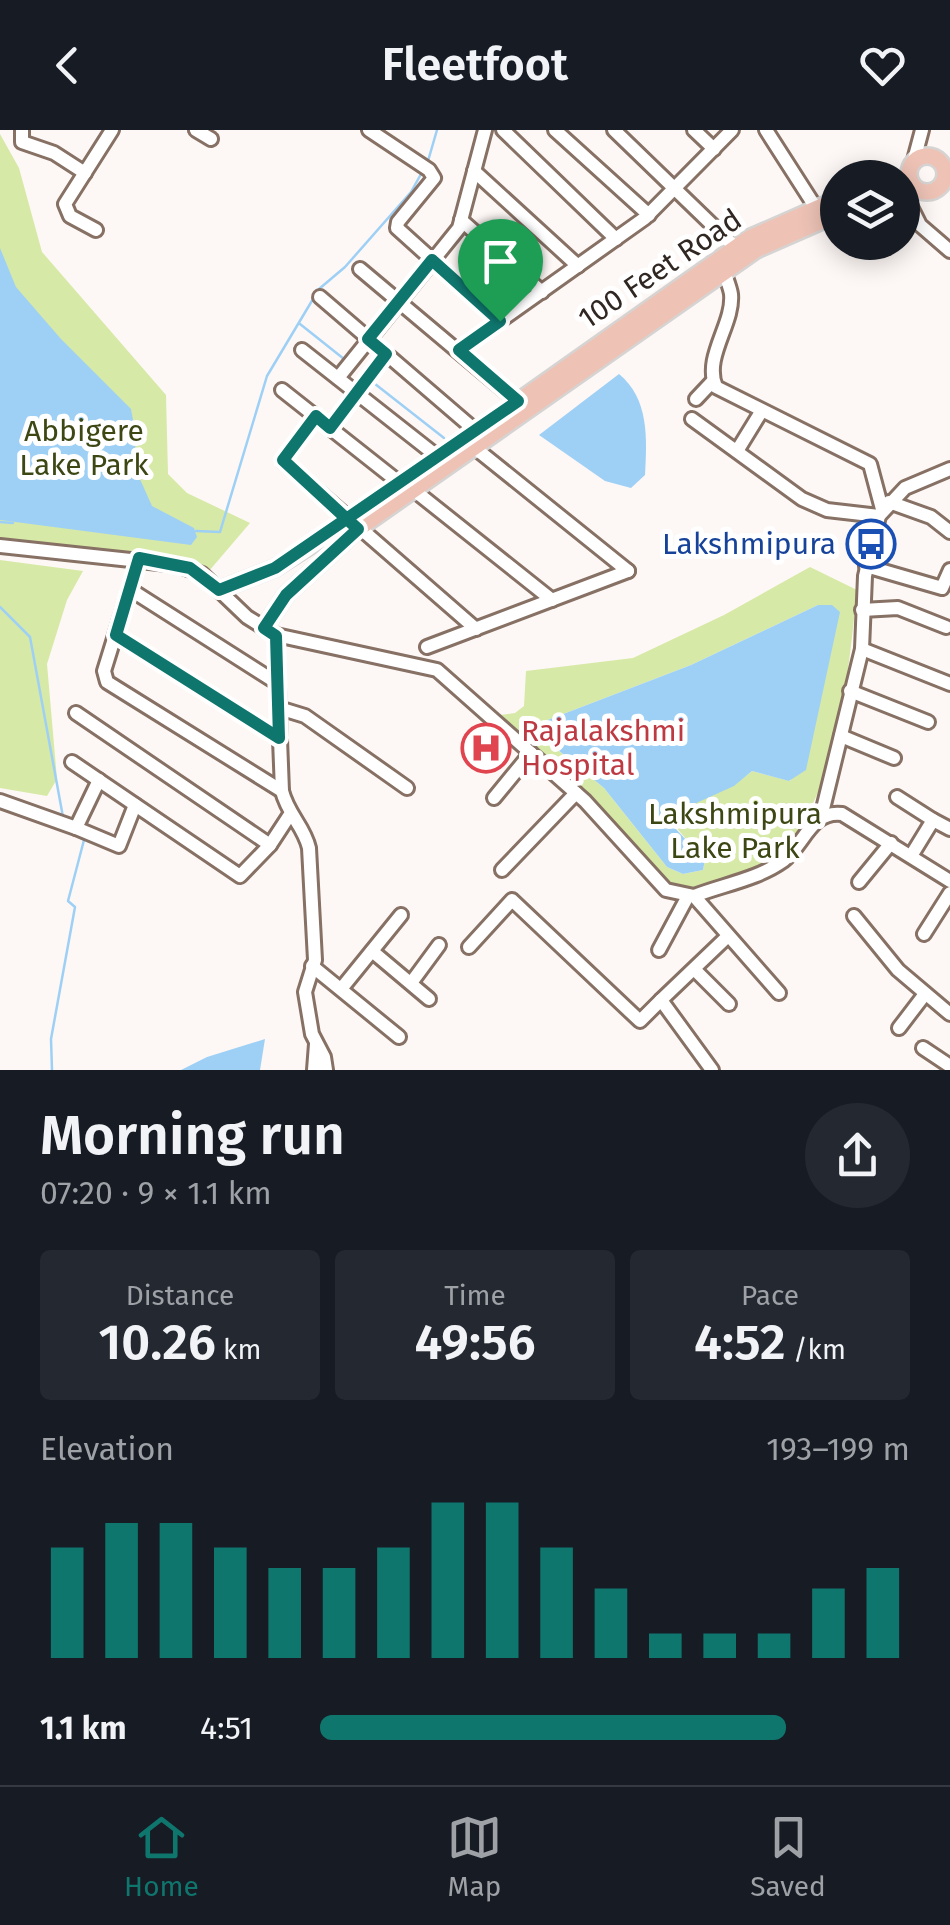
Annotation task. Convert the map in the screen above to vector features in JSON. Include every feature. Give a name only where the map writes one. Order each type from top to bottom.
[{"type":"main road","points":[[920,167],[933,156],[946,176],[934,190],[924,192],[920,188]]},
{"type":"main road","name":"100 Feet Road","points":[[408,488],[438,457],[735,247],[820,216]]},
{"type":"main road","name":"100 Feet Road","points":[[219,590],[275,568],[353,525],[475,448],[724,271],[820,217]]},
{"type":"main road","name":"100 Feet Road","points":[[270,632],[286,595],[353,525]]},
{"type":"street","points":[[22,130],[22,142],[54,153],[85,173]]},
{"type":"street","points":[[96,130],[102,146]]},
{"type":"street","points":[[96,230],[70,216],[65,207],[112,130]]},
{"type":"street","points":[[196,130],[211,139]]},
{"type":"street","points":[[369,130],[433,175],[432,184],[396,225],[500,321]]},
{"type":"street","points":[[338,378],[461,220],[484,130]]},
{"type":"street","points":[[503,130],[616,238]]},
{"type":"street","points":[[555,130],[648,214]]},
{"type":"street","points":[[614,130],[735,247]]},
{"type":"street","points":[[694,130],[714,148]]},
{"type":"street","points":[[459,350],[648,214],[732,130]]},
{"type":"street","points":[[766,130],[820,207]]},
{"type":"street","points":[[913,160],[922,130]]},
{"type":"street","points":[[474,171],[578,266]]},
{"type":"street","points":[[461,220],[542,292]]},
{"type":"street","points":[[920,225],[950,251]]},
{"type":"street","points":[[360,269],[518,401]]},
{"type":"street","points":[[696,398],[712,382],[732,297],[724,271]]},
{"type":"street","points":[[320,298],[476,431]]},
{"type":"street","points":[[302,350],[438,457]]},
{"type":"street","points":[[330,428],[386,354]]},
{"type":"street","points":[[659,950],[691,896],[784,860],[821,817],[862,649],[866,566],[883,509],[870,464],[719,391],[712,382]]},
{"type":"street","points":[[282,390],[552,600]]},
{"type":"street","points":[[737,451],[761,412]]},
{"type":"street","points":[[316,416],[283,460],[353,525],[476,628]]},
{"type":"street","points":[[692,419],[802,499],[837,512],[883,509],[931,518],[950,532]]},
{"type":"street","points":[[427,647],[628,571],[475,448]]},
{"type":"street","points":[[883,509],[922,478],[950,469]]},
{"type":"street","points":[[0,546],[139,558],[190,568],[270,632],[437,670],[576,793],[666,890],[691,896],[779,993]]},
{"type":"street","points":[[139,558],[104,671],[107,682],[282,792]]},
{"type":"street","points":[[866,566],[942,588],[950,570]]},
{"type":"street","points":[[131,590],[277,683]]},
{"type":"street","points":[[862,610],[894,608],[946,626]]},
{"type":"street","points":[[270,632],[277,683],[282,792],[289,816],[305,832],[309,848],[312,966],[305,988],[316,1044],[326,1070]]},
{"type":"street","points":[[116,635],[279,738]]},
{"type":"street","points":[[862,649],[950,684]]},
{"type":"street","points":[[850,691],[928,722]]},
{"type":"street","points":[[278,708],[305,716],[407,788]]},
{"type":"street","points":[[76,713],[270,845]]},
{"type":"street","points":[[841,736],[894,758]]},
{"type":"street","points":[[494,798],[531,753]]},
{"type":"street","points":[[72,762],[240,876],[270,845],[289,816]]},
{"type":"street","points":[[76,828],[99,780]]},
{"type":"street","points":[[502,870],[576,793]]},
{"type":"street","points":[[897,798],[950,829]]},
{"type":"street","points":[[0,801],[118,846],[135,805]]},
{"type":"street","points":[[821,817],[842,814],[950,881]]},
{"type":"street","points":[[910,856],[933,820]]},
{"type":"street","points":[[859,882],[891,843]]},
{"type":"street","points":[[924,934],[950,893]]},
{"type":"street","points":[[468,947],[512,900],[640,1021],[728,936]]},
{"type":"street","points":[[341,989],[402,915]]},
{"type":"street","points":[[854,916],[898,970],[950,1014]]},
{"type":"street","points":[[411,983],[439,945]]},
{"type":"street","points":[[372,951],[429,999]]},
{"type":"street","points":[[312,966],[399,1037]]},
{"type":"street","points":[[695,970],[729,1004]]},
{"type":"street","points":[[899,1028],[926,994]]},
{"type":"street","points":[[661,1000],[712,1070]]},
{"type":"street","points":[[314,1070],[316,1044]]},
{"type":"street","points":[[924,1048],[950,1066]]},
{"type":"green space","name":"Abbigere Lake Park","points":[[0,134],[19,168],[42,252],[166,395],[168,474],[187,493],[250,523],[209,571],[184,561],[0,540]]},
{"type":"green space","points":[[0,560],[83,571],[67,600],[47,664],[57,779],[47,796],[0,788]]},
{"type":"green space","name":"Lakshmipura Lake Park","points":[[810,567],[857,590],[838,725],[830,759],[804,821],[786,845],[764,863],[738,876],[683,892],[649,865],[594,800],[500,715],[515,713],[524,706],[526,671],[633,658],[724,615]],"holes":[[[818,605],[808,758],[790,781],[752,771],[680,815],[674,825],[705,861],[703,870],[683,874],[667,867],[604,788],[542,737],[545,721],[691,665]]]},
{"type":"water","points":[[0,248],[16,287],[131,409],[137,442],[131,459],[152,506],[194,528],[197,537],[191,545],[0,520]]},
{"type":"water","points":[[619,374],[636,395],[646,433],[645,475],[631,488],[605,481],[539,435]]},
{"type":"water","points":[[818,605],[832,605],[840,612],[806,770],[789,781],[752,771],[734,786],[683,809],[675,828],[705,860],[703,870],[683,874],[667,867],[604,788],[540,735],[540,726],[545,721],[691,665]]},
{"type":"water","points":[[265,1039],[260,1070],[181,1070],[207,1057]]},
{"type":"waterway","points":[[428,161],[437,130]]},
{"type":"waterway","points":[[196,531],[220,532],[267,376],[319,289],[345,267],[411,192],[421,174]]},
{"type":"waterway","points":[[300,324],[344,359]]},
{"type":"waterway","points":[[370,380],[444,438]]},
{"type":"waterway","points":[[0,522],[13,523]]},
{"type":"waterway","points":[[0,607],[30,637],[63,817]]},
{"type":"waterway","points":[[52,1070],[51,1039],[75,907],[68,901],[84,840],[66,830]]},
{"type":"place","name":"Lakshmipura","points":[[871,544]]},
{"type":"place","name":"Rajalakshmi Hospital","points":[[486,748]]},
{"type":"route","points":[[500,321],[432,260],[368,339],[386,354],[330,428],[316,416],[283,460],[349,521],[358,529],[286,595],[264,628],[276,636],[279,738],[116,635],[139,558],[190,568],[219,590],[275,568],[349,521],[518,401],[459,350],[500,321]]}]
